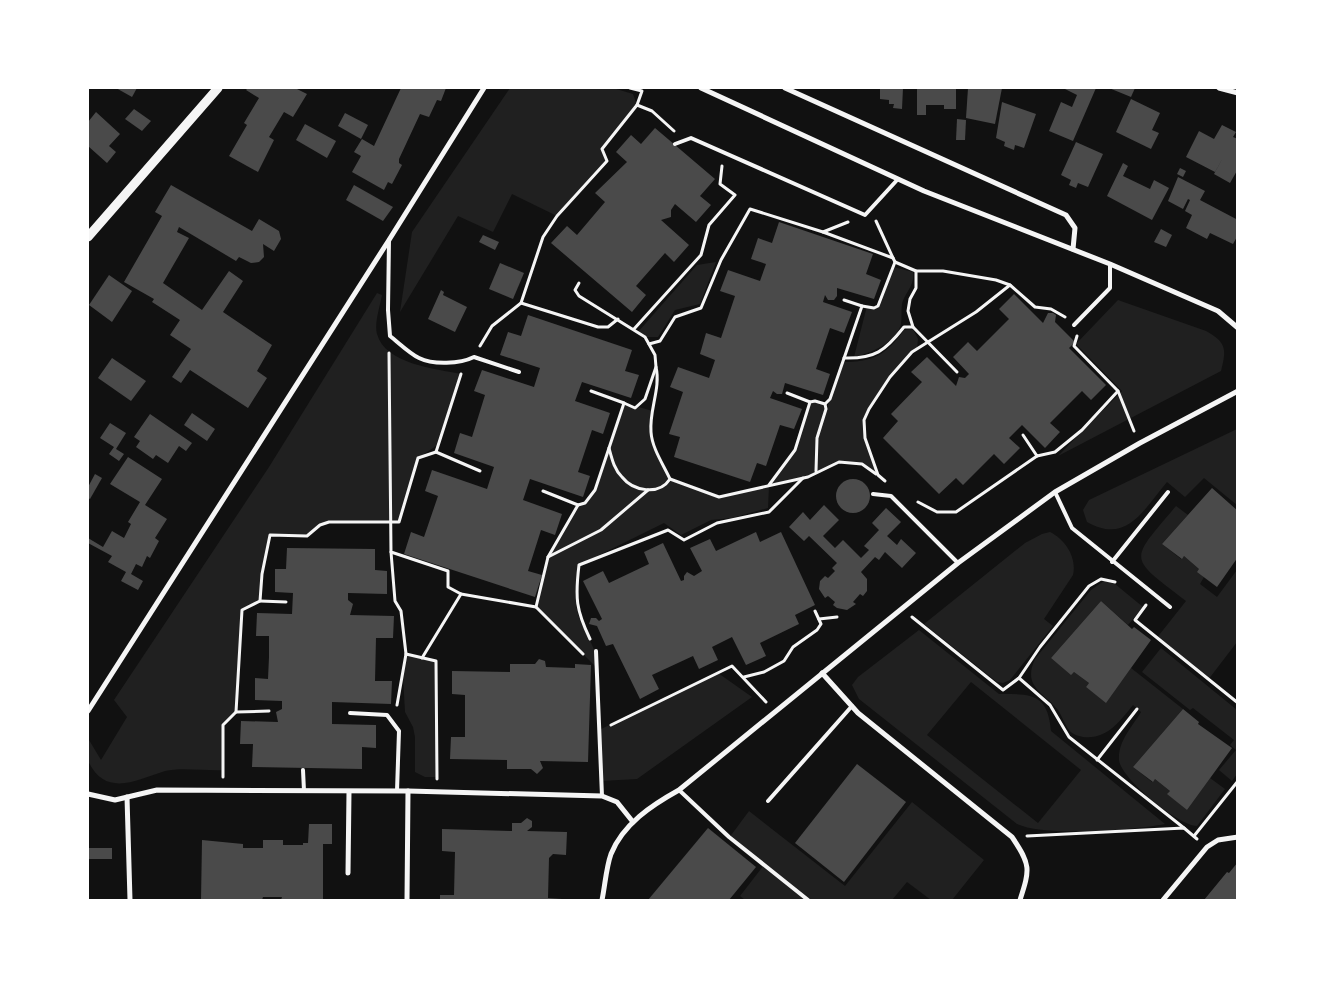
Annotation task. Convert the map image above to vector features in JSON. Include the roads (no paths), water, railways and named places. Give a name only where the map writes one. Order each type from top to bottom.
[{"type":"street","points":[[88,238],[218,88]]},
{"type":"street","points":[[88,711],[484,88]]},
{"type":"street","points":[[701,88],[898,179],[981,214],[1110,264],[1218,311],[1238,328]]},
{"type":"street","points":[[785,88],[1066,216],[1075,228],[1073,249]]},
{"type":"street","points":[[1219,88],[1238,93]]},
{"type":"street","points":[[602,900],[612,854],[633,822],[653,804],[678,790],[958,563],[1055,492],[1140,443],[1238,391]]},
{"type":"street","points":[[822,673],[852,706],[1012,837],[1027,858],[1028,877],[1020,900]]},
{"type":"street","points":[[88,794],[115,800],[157,790],[408,791],[602,796],[617,802],[633,822]]},
{"type":"street","points":[[407,900],[408,791]]},
{"type":"street","points":[[348,872],[349,792]]},
{"type":"street","points":[[127,797],[130,900]]},
{"type":"street","points":[[1163,900],[1207,847],[1218,840],[1238,837]]},
{"type":"lane","points":[[675,144],[690,138],[865,215],[898,179]]},
{"type":"lane","points":[[389,240],[388,310],[390,336],[420,358],[445,362],[466,361],[474,357],[519,372]]},
{"type":"lane","points":[[1074,325],[1110,288],[1110,264]]},
{"type":"lane","points":[[1055,492],[1072,528],[1170,608]]},
{"type":"lane","points":[[1112,562],[1168,492]]},
{"type":"lane","points":[[874,494],[891,496],[958,563]]},
{"type":"lane","points":[[596,651],[602,796]]},
{"type":"lane","points":[[768,801],[852,706]]},
{"type":"lane","points":[[350,713],[387,715],[399,731],[397,791]]},
{"type":"lane","points":[[303,770],[304,791]]},
{"type":"lane","points":[[678,790],[729,838],[808,900]]}]
